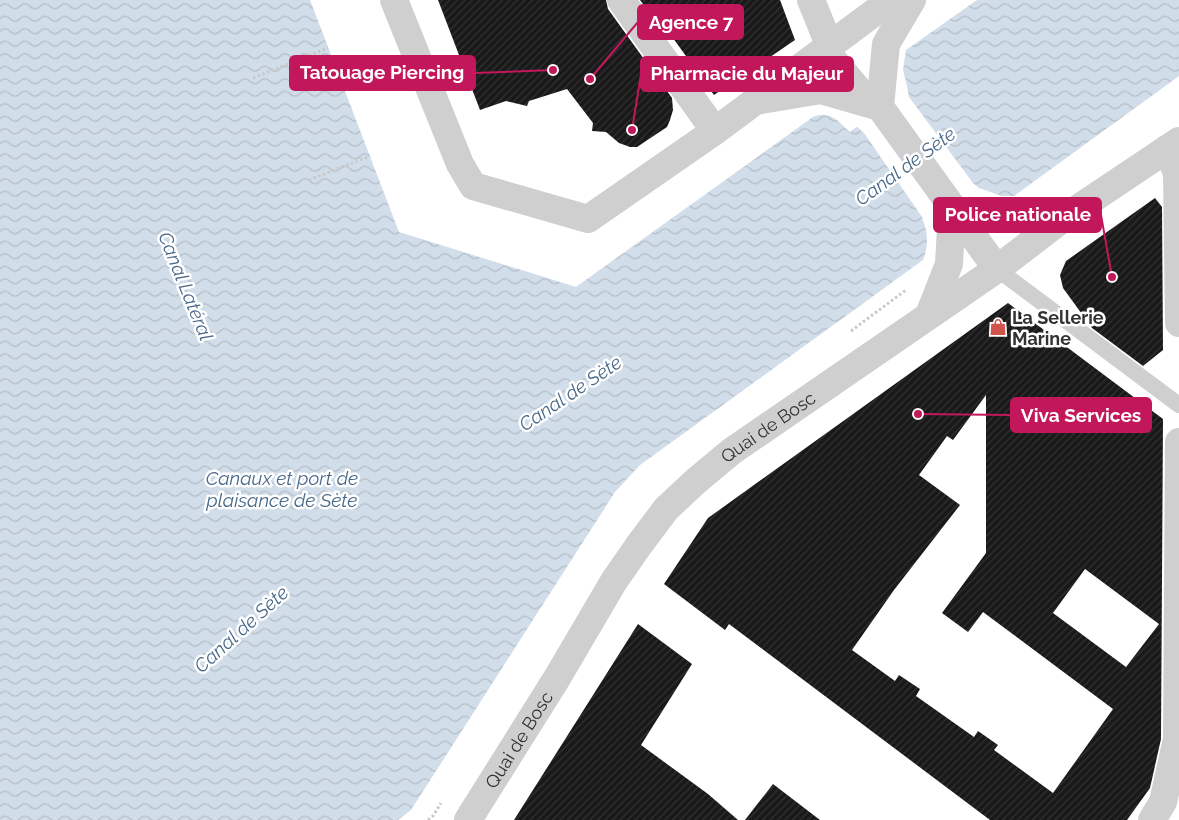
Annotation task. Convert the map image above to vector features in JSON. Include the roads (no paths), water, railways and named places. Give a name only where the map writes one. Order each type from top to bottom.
[{"type":"street","points":[[394,0],[460,164],[473,186],[588,219],[715,131],[891,0]]},
{"type":"street","points":[[621,0],[715,131]]},
{"type":"street","points":[[812,0],[830,47]]},
{"type":"street","points":[[880,107],[886,44],[912,0]]},
{"type":"street","points":[[757,100],[821,90],[880,107],[997,269]]},
{"type":"street","points":[[1173,145],[1177,173],[1179,323]]},
{"type":"street","name":"Quai de Bosc","points":[[468,820],[557,678],[614,581],[666,509],[732,451],[997,269],[1062,220],[1173,145]]},
{"type":"street","points":[[952,209],[987,218],[1062,220]]},
{"type":"street","points":[[930,315],[949,264],[952,209]]},
{"type":"street","points":[[1152,820],[1163,802],[1177,739],[1179,442]]},
{"type":"lane","points":[[830,47],[880,107]]},
{"type":"lane","points":[[997,269],[1179,405]]},
{"type":"water","name":"Canaux et port de plaisance de Sète","points":[[0,0],[310,0],[399,232],[576,287],[813,117],[819,115],[829,116],[850,132],[907,86],[903,70],[906,50],[977,0],[1179,0],[1179,76],[1014,196],[1002,196],[979,188],[926,230],[927,245],[923,260],[640,465],[615,492],[411,810],[398,820],[0,820]]},
{"type":"place","name":"Tatouage Piercing","points":[[553,70]]},
{"type":"place","name":"Agence 7","points":[[590,79]]},
{"type":"place","name":"Pharmacie du Majeur","points":[[632,130]]},
{"type":"place","name":"Police nationale","points":[[1112,277]]},
{"type":"place","name":"La Sellerie Marine","points":[[998,327]]},
{"type":"place","name":"Viva Services","points":[[918,414]]},
{"type":"water label","name":"Canal de Sète","points":[[905,166]]},
{"type":"water label","name":"Canal Latéral","points":[[186,286]]},
{"type":"water label","name":"Canal de Sète","points":[[570,393]]},
{"type":"water label","name":"Canal de Sète","points":[[241,629]]}]
